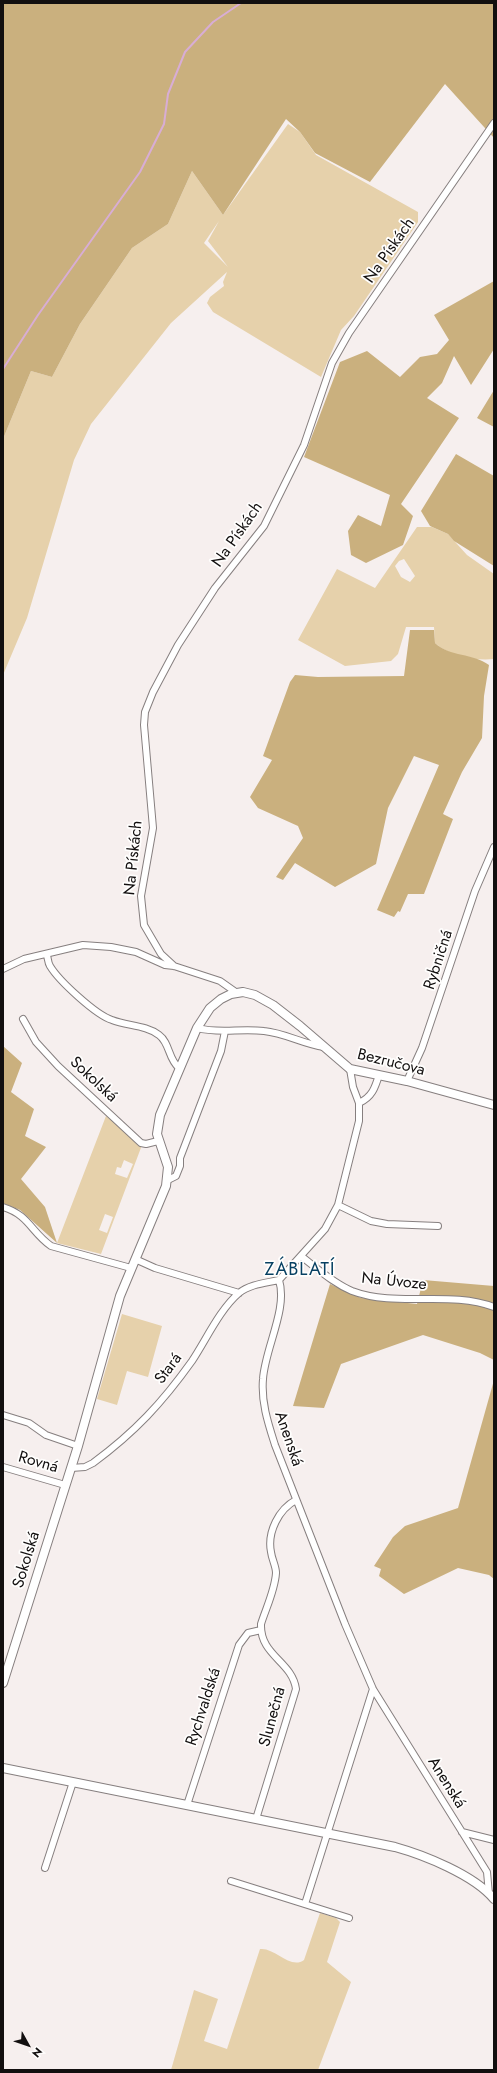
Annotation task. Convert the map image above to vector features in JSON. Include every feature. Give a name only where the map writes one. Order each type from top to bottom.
[{"type":"main road","name":"Sokolská","points":[[3,1683],[78,1446],[120,1296],[168,1180],[168,1166],[158,1141],[156,1130],[160,1115],[196,1028],[206,1012],[215,1003],[225,997],[237,993],[255,995]]},
{"type":"main road","name":"Bezručova","points":[[255,995],[273,1005],[350,1069],[407,1081],[494,1105]]},
{"type":"main road","points":[[3,1768],[394,1847],[428,1858],[470,1880],[492,1896]]},
{"type":"street","name":"Na Pískách","points":[[174,966],[161,954],[144,925],[141,896],[153,828],[144,725],[148,704],[165,668],[215,588],[264,526],[304,445],[332,363],[349,333],[494,123]]},
{"type":"street","name":"Rybničná","points":[[407,1081],[425,1041],[475,891],[494,847]]},
{"type":"street","points":[[3,969],[24,959],[47,955],[83,945],[111,947],[136,952],[165,965],[174,966],[220,981],[237,993]]},
{"type":"street","points":[[47,955],[49,965],[96,1012],[112,1020],[150,1030],[160,1035],[166,1044],[173,1062],[179,1068]]},
{"type":"street","name":"Sokolská","points":[[23,1019],[36,1042],[58,1066],[141,1143],[146,1144],[158,1141]]},
{"type":"street","points":[[196,1028],[225,1031],[265,1031],[311,1045],[324,1047]]},
{"type":"street","points":[[168,1180],[176,1176],[178,1171],[180,1158],[222,1050],[225,1031]]},
{"type":"street","points":[[279,1280],[302,1257],[329,1224],[338,1205],[358,1132],[359,1103],[353,1087],[350,1069]]},
{"type":"street","points":[[359,1103],[370,1097],[376,1087],[378,1076]]},
{"type":"street","points":[[338,1205],[371,1221],[387,1224],[438,1226]]},
{"type":"street","points":[[3,1207],[16,1211],[27,1220],[44,1241],[51,1246],[131,1268]]},
{"type":"street","name":"Na Úvoze","points":[[302,1257],[342,1286],[364,1294],[475,1302],[494,1307]]},
{"type":"street","points":[[135,1259],[155,1268],[239,1293]]},
{"type":"street","name":"Stará","points":[[71,1468],[85,1467],[93,1463],[142,1422],[192,1360],[226,1309],[239,1293],[254,1286],[279,1280]]},
{"type":"street","name":"Anenská","points":[[279,1280],[280,1300],[263,1377],[263,1400],[265,1415],[275,1445],[345,1624],[373,1689],[487,1872],[492,1896]]},
{"type":"street","points":[[3,1415],[29,1423],[46,1435],[78,1446]]},
{"type":"street","name":"Rovná","points":[[3,1467],[65,1485]]},
{"type":"street","points":[[261,1630],[276,1573],[270,1552],[274,1530],[279,1515],[284,1508],[296,1500]]},
{"type":"street","name":"Rychvaldská","points":[[187,1805],[239,1645],[248,1633],[261,1630]]},
{"type":"street","name":"Slunečná","points":[[256,1819],[296,1689],[295,1680],[265,1645],[261,1630]]},
{"type":"street","points":[[305,1904],[373,1689]]},
{"type":"street","points":[[45,1868],[73,1782]]},
{"type":"street","points":[[462,1832],[494,1840]]},
{"type":"street","points":[[231,1881],[348,1918]]},
{"type":"shaded area","points":[[3,3],[494,3],[494,138],[445,84],[370,182],[315,153],[300,132],[286,119],[223,215],[192,171],[168,224],[132,248],[80,324],[52,377],[31,371],[3,439]]},
{"type":"shaded area","points":[[288,124],[300,132],[316,155],[418,212],[418,222],[354,316],[341,330],[321,377],[213,312],[207,303],[210,297],[224,286],[223,282],[227,272],[171,323],[91,424],[74,460],[27,618],[3,675],[3,439],[31,371],[52,377],[80,324],[132,248],[168,224],[192,171],[223,215]],"holes":[[[219,221],[208,241],[228,267],[204,243]]]},
{"type":"shaded area","points":[[494,281],[494,349],[471,385],[454,356],[442,383],[427,398],[459,418],[401,504],[413,516],[403,545],[366,563],[351,555],[348,531],[358,515],[381,526],[390,495],[304,457],[340,362],[367,351],[400,377],[420,357],[437,354],[449,340],[434,315]]},
{"type":"shaded area","points":[[494,390],[494,427],[477,418]]},
{"type":"shaded area","points":[[456,454],[494,476],[494,566],[454,541],[448,534],[430,526],[421,511]]},
{"type":"shaded area","points":[[417,527],[432,527],[448,534],[467,555],[494,574],[494,659],[463,657],[441,648],[435,643],[434,627],[406,627],[398,654],[391,661],[345,666],[298,640],[337,569],[375,588]],"holes":[[[404,559],[415,576],[410,582],[401,577],[395,566],[399,561]]]},
{"type":"shaded area","points":[[410,630],[434,630],[435,643],[441,647],[454,653],[476,658],[489,665],[484,696],[482,738],[462,772],[443,814],[453,819],[424,894],[408,894],[400,912],[398,911],[394,917],[377,910],[439,765],[414,756],[388,808],[376,864],[335,887],[295,863],[283,880],[276,877],[303,838],[298,826],[258,808],[250,797],[272,760],[263,756],[290,682],[295,675],[318,677],[404,676]]},
{"type":"shaded area","points":[[3,1046],[22,1063],[11,1092],[34,1109],[25,1136],[46,1147],[21,1179],[45,1207],[57,1243],[20,1210],[3,1203]]},
{"type":"shaded area","points":[[106,1116],[142,1145],[101,1254],[57,1243]],"holes":[[[124,1160],[133,1164],[127,1178],[115,1174],[117,1167],[121,1168]],[[105,1214],[113,1217],[107,1233],[99,1230]]]},
{"type":"shaded area","points":[[423,1280],[494,1286],[494,1360],[480,1353],[423,1335],[341,1364],[324,1408],[293,1406],[330,1284],[361,1298],[417,1304]]},
{"type":"shaded area","points":[[122,1314],[162,1326],[148,1377],[127,1371],[117,1405],[97,1399]]},
{"type":"shaded area","points":[[494,1380],[494,1579],[489,1575],[458,1568],[404,1594],[379,1576],[381,1569],[374,1566],[393,1537],[405,1526],[458,1508]]},
{"type":"shaded area","points":[[320,1913],[336,1918],[340,1922],[327,1962],[351,1982],[318,2070],[171,2070],[194,1990],[218,1999],[204,2041],[227,2049],[260,1949],[266,1949],[293,1962],[304,1960]]},
{"type":"waterway","points":[[3,369],[38,315],[140,172],[164,124],[168,94],[185,52],[213,22],[241,3]]},
{"type":"district","name":"ZÁBLATÍ","points":[[300,1271]]}]
